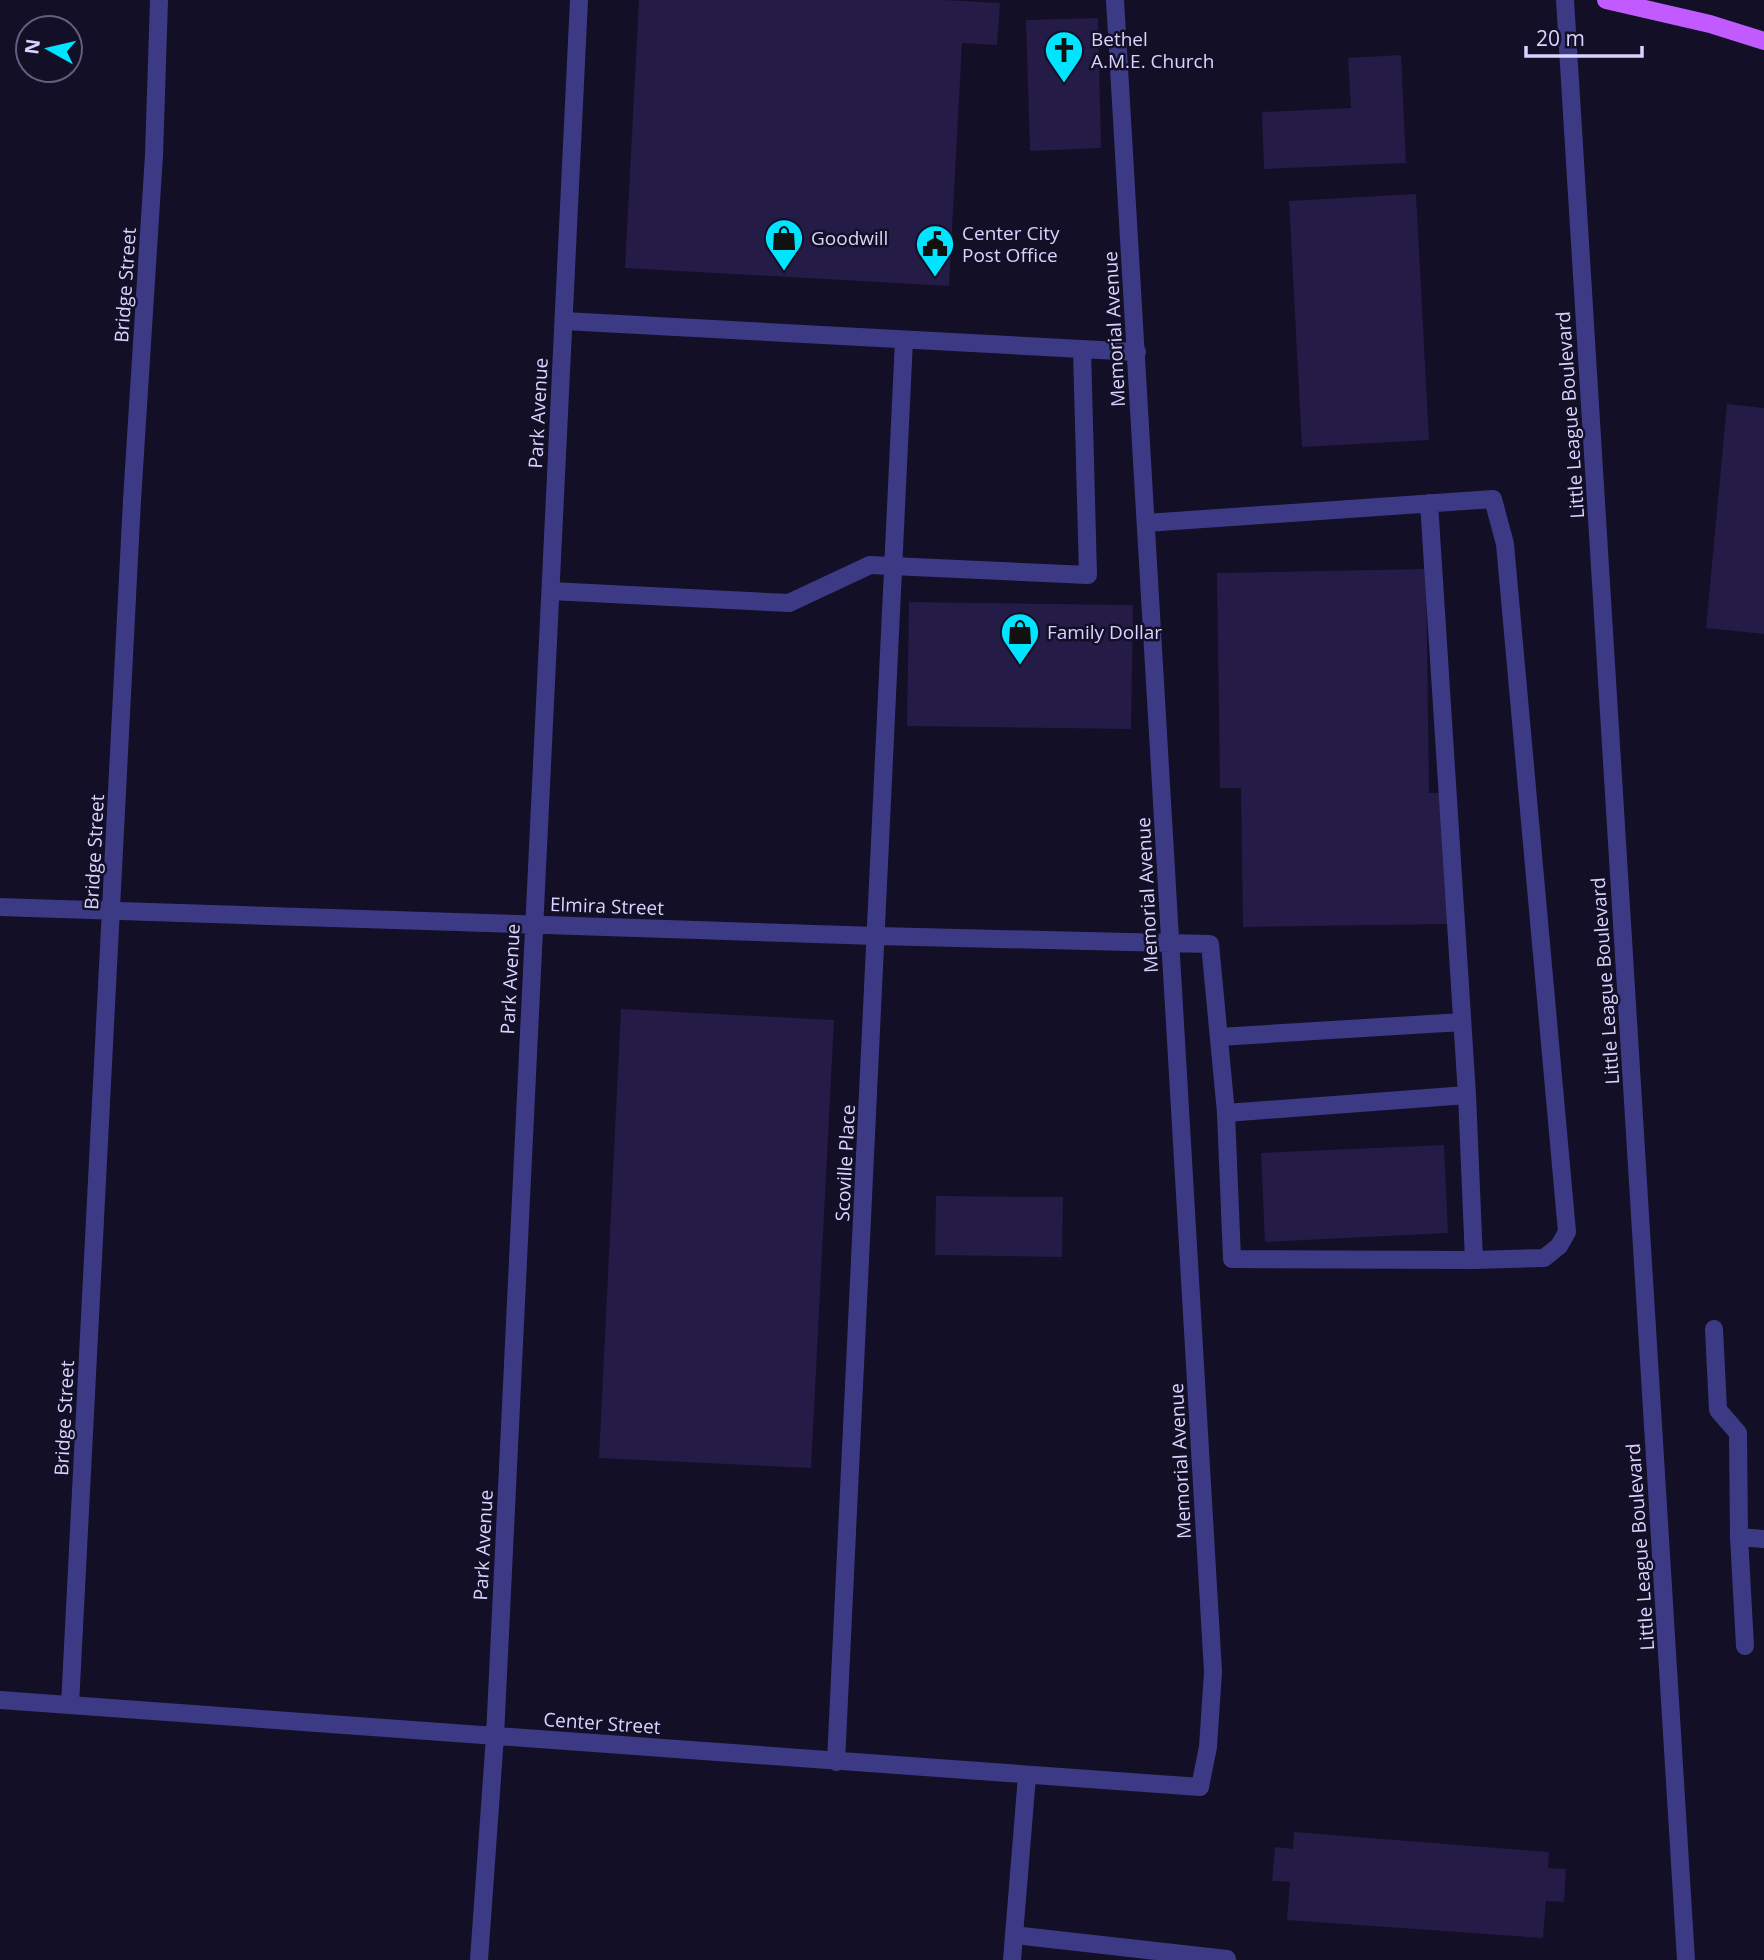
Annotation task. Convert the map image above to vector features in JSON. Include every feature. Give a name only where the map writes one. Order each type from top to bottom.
[{"type":"main road","points":[[1606,0],[1710,24],[1764,41]]},
{"type":"street","name":"Bridge Street","points":[[70,1705],[132,500],[154,155],[159,0]]},
{"type":"street","name":"Park Avenue","points":[[479,1960],[495,1736],[579,0]]},
{"type":"street","name":"Memorial Avenue","points":[[1115,0],[1213,1672],[1208,1747],[1200,1787]]},
{"type":"street","name":"Little League Boulevard","points":[[1566,0],[1686,1960]]},
{"type":"street","points":[[564,321],[1136,352]]},
{"type":"street","name":"Scoville Place","points":[[836,1762],[904,340]]},
{"type":"street","points":[[551,591],[789,603],[870,565],[1088,575],[1082,349]]},
{"type":"street","points":[[1146,523],[1493,499],[1505,544],[1567,1232],[1559,1246],[1544,1258],[1232,1259],[1226,1113],[1219,1037],[1462,1021]]},
{"type":"street","points":[[1429,503],[1467,1095],[1474,1260]]},
{"type":"street","name":"Elmira Street","points":[[0,907],[877,936],[1210,944],[1219,1037]]},
{"type":"street","points":[[1226,1113],[1467,1095]]},
{"type":"street","points":[[1714,1329],[1718,1410],[1738,1433],[1739,1537],[1745,1646]]},
{"type":"street","points":[[1739,1537],[1764,1539]]},
{"type":"street","name":"Center Street","points":[[0,1700],[1200,1787]]},
{"type":"street","points":[[1012,1960],[1027,1776]]},
{"type":"street","points":[[1014,1935],[1227,1959]]},
{"type":"building","points":[[639,0],[944,0],[1000,3],[997,45],[962,43],[949,286],[625,268]]},
{"type":"building","name":"Bethel A.M.E. Church","points":[[1098,18],[1101,148],[1030,151],[1026,20]]},
{"type":"building","points":[[1401,55],[1406,163],[1264,169],[1262,112],[1351,108],[1348,58]]},
{"type":"building","points":[[1416,194],[1429,440],[1302,447],[1289,201]]},
{"type":"building","points":[[1727,404],[1764,408],[1764,634],[1706,628]]},
{"type":"building","points":[[1426,569],[1429,793],[1446,793],[1448,924],[1243,927],[1241,788],[1220,788],[1217,573]]},
{"type":"building","name":"Family Dollar","points":[[909,602],[1133,605],[1131,729],[907,726]]},
{"type":"building","points":[[621,1009],[834,1020],[811,1468],[599,1458]]},
{"type":"building","points":[[1444,1145],[1448,1233],[1265,1242],[1261,1153]]},
{"type":"building","points":[[936,1196],[1063,1197],[1062,1257],[935,1255]]},
{"type":"building","points":[[1294,1832],[1549,1852],[1548,1868],[1566,1869],[1564,1902],[1546,1901],[1543,1938],[1287,1920],[1290,1882],[1272,1881],[1275,1847],[1293,1849]]},
{"type":"place","name":"Bethel A.M.E. Church","points":[[1064,84]]},
{"type":"place","name":"Goodwill","points":[[784,272]]},
{"type":"place","name":"Center City Post Office","points":[[935,278]]},
{"type":"place","name":"Family Dollar","points":[[1020,666]]}]
